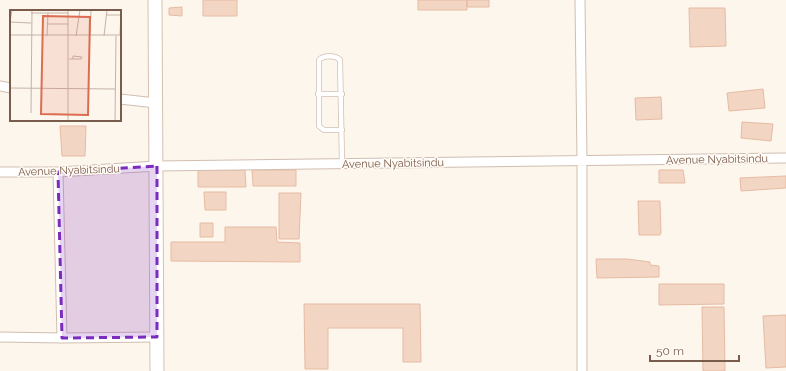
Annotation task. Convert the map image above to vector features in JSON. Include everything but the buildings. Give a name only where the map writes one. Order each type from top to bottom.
[{"type":"street","points":[[155,0],[157,371]]},
{"type":"street","points":[[580,0],[582,371]]},
{"type":"street","points":[[0,86],[10,88]]},
{"type":"street","points":[[121,99],[156,103]]},
{"type":"street","name":"Avenue Nyabitsindu","points":[[0,172],[58,172],[157,166],[786,158]]},
{"type":"street","points":[[58,172],[62,338]]},
{"type":"street","points":[[0,337],[157,337]]},
{"type":"lane","points":[[342,130],[324,130],[319,126],[319,60],[322,57],[336,57],[341,63],[342,94],[342,130],[342,163]]},
{"type":"lane","points":[[318,94],[342,94]]},
{"type":"highlighted area","points":[[157,166],[157,337],[62,338],[58,172]]}]
